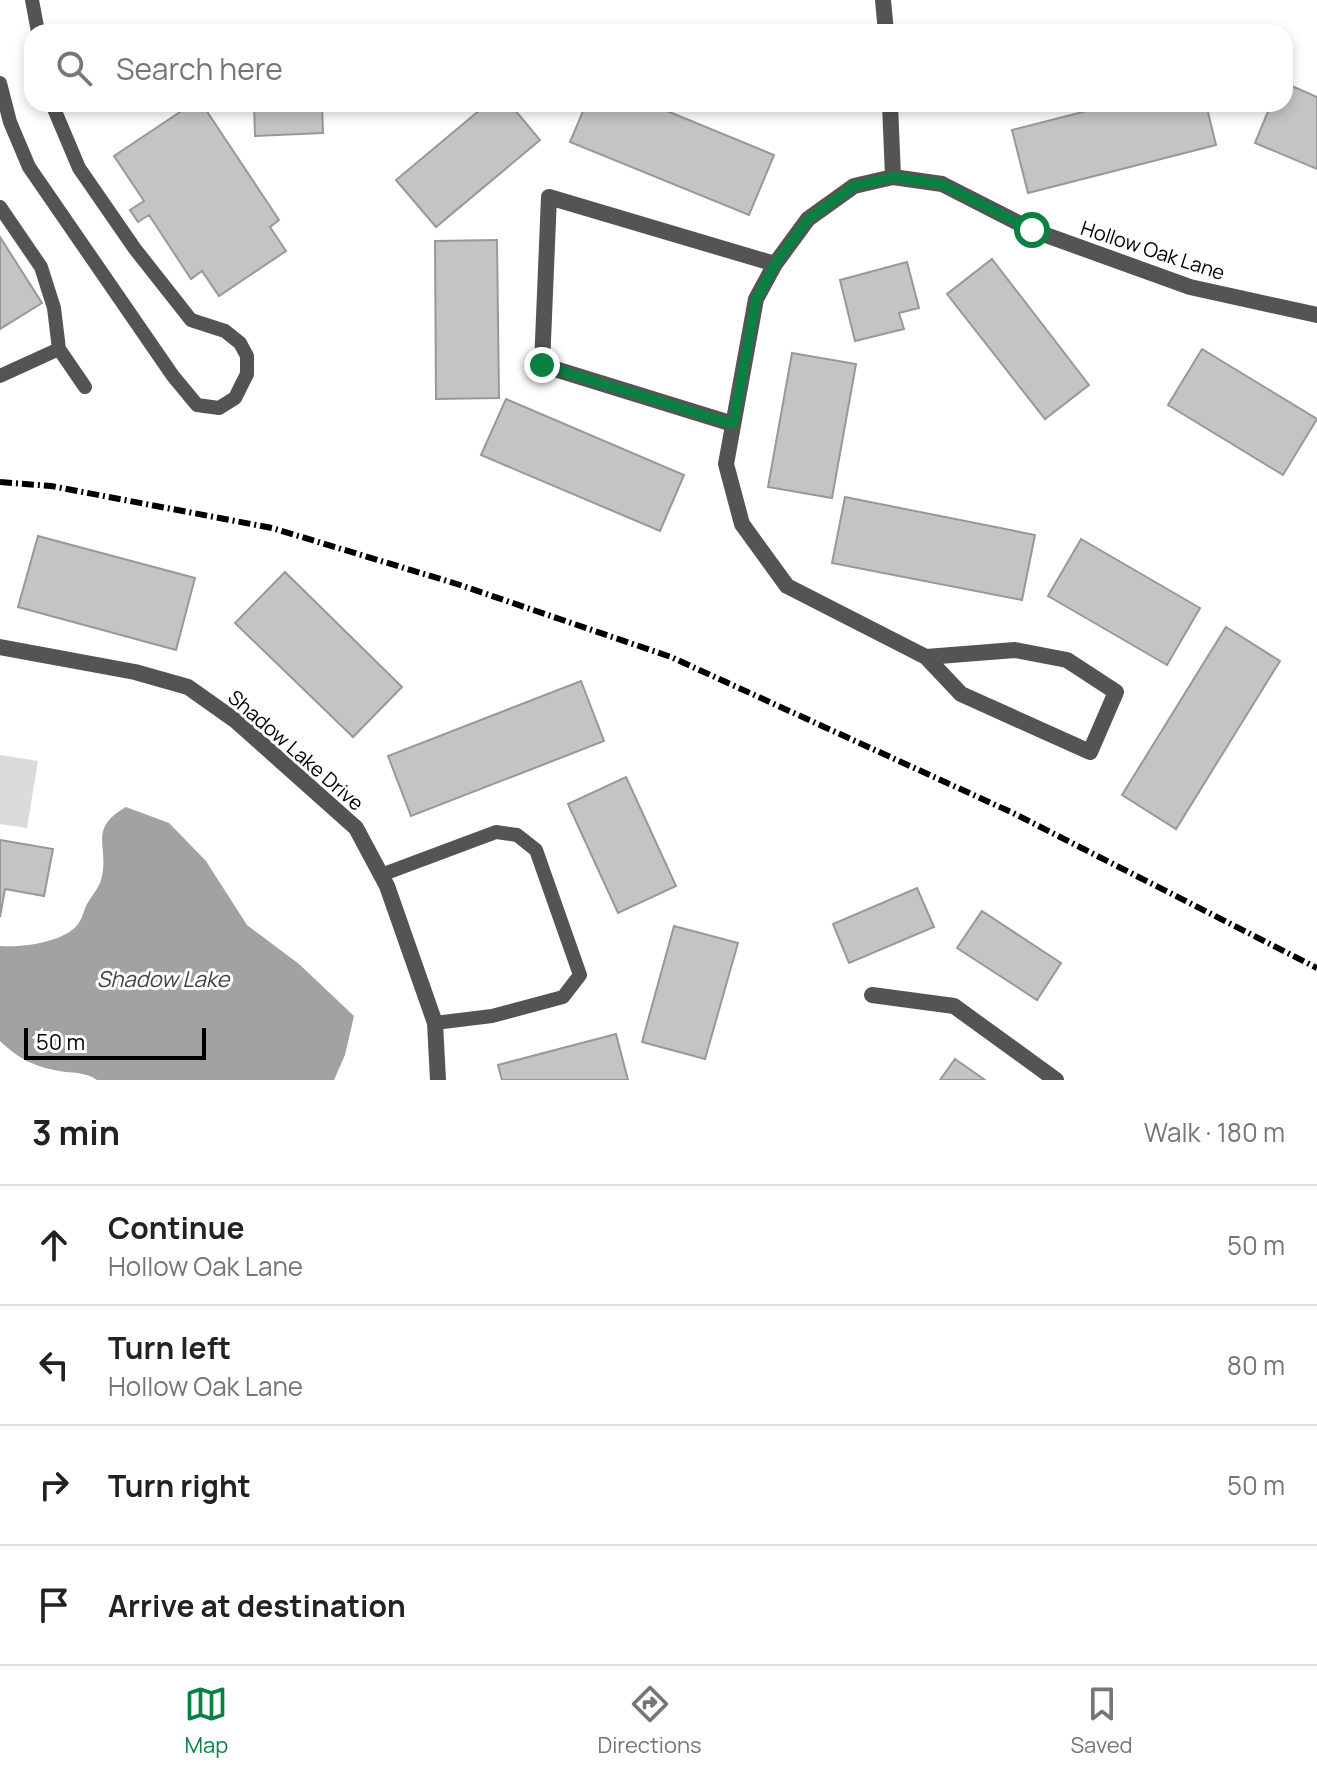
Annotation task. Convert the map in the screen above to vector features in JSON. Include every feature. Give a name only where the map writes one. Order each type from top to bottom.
[{"type":"street","points":[[883,0],[885,24]]},
{"type":"street","points":[[890,112],[893,177]]},
{"type":"street","name":"Hollow Oak Lane","points":[[926,657],[1015,650],[1067,660],[1116,692],[1090,752],[961,694],[926,657],[787,586],[742,524],[726,464],[756,299],[775,264],[808,219],[854,186],[893,177],[942,184],[1032,230],[1190,287],[1317,315]]},
{"type":"street","points":[[733,424],[542,365],[549,197],[775,264]]},
{"type":"street","name":"Shadow Lake Drive","points":[[0,647],[135,672],[188,687],[236,721],[356,828],[381,875],[435,1023],[438,1080]]},
{"type":"street","points":[[872,995],[954,1006],[1056,1080]]},
{"type":"lane","points":[[32,0],[36,24]]},
{"type":"lane","points":[[0,83],[10,122],[29,167],[173,376],[197,405],[219,408],[235,398],[247,374],[247,356],[240,343],[225,331],[191,320],[135,249],[79,168],[55,112]]},
{"type":"lane","points":[[0,207],[41,267],[54,308],[59,349],[85,387]]},
{"type":"lane","points":[[0,376],[59,349]]},
{"type":"lane","points":[[381,875],[496,832],[517,835],[536,850],[580,975],[563,997],[492,1016],[435,1023]]},
{"type":"shaded area","points":[[0,755],[38,761],[27,828],[0,824]]},
{"type":"water","name":"Shadow Lake","points":[[126,807],[169,823],[206,861],[247,925],[299,964],[354,1016],[345,1055],[334,1080],[97,1080],[84,1074],[34,1064],[0,1041],[0,946],[44,942],[74,928],[100,883],[106,824]]},
{"type":"building","points":[[1293,86],[1317,97],[1317,169],[1255,143],[1268,112],[1293,112]]},
{"type":"building","points":[[180,112],[207,112],[279,220],[270,227],[286,251],[219,296],[202,271],[191,279],[149,215],[138,222],[130,210],[144,201],[114,156]]},
{"type":"building","points":[[254,112],[322,112],[323,133],[255,136]]},
{"type":"building","points":[[477,112],[517,112],[540,140],[436,227],[396,180]]},
{"type":"building","points":[[583,112],[669,112],[774,155],[749,215],[570,142]]},
{"type":"building","points":[[1083,112],[1208,112],[1216,145],[1028,193],[1012,130]]},
{"type":"building","points":[[0,237],[42,303],[0,329]]},
{"type":"building","points":[[497,240],[499,398],[436,399],[435,241]]},
{"type":"building","points":[[992,259],[1089,385],[1045,419],[947,294]]},
{"type":"building","points":[[907,262],[919,308],[899,313],[904,329],[855,341],[840,280]]},
{"type":"building","points":[[1202,349],[1317,419],[1283,475],[1168,405]]},
{"type":"building","points":[[792,353],[856,364],[832,498],[768,487]]},
{"type":"building","points":[[506,399],[684,475],[660,531],[481,455]]},
{"type":"building","points":[[845,497],[1035,535],[1022,600],[832,563]]},
{"type":"building","points":[[38,536],[195,578],[176,650],[18,607]]},
{"type":"building","points":[[1081,539],[1200,608],[1167,665],[1048,596]]},
{"type":"building","points":[[285,572],[402,687],[353,737],[235,623]]},
{"type":"building","points":[[1226,627],[1280,661],[1176,829],[1122,795]]},
{"type":"building","points":[[581,681],[604,741],[411,816],[388,756]]},
{"type":"building","points":[[626,777],[676,886],[618,913],[568,804]]},
{"type":"building","points":[[0,840],[53,849],[44,896],[5,889],[0,917]]},
{"type":"building","points":[[917,888],[934,927],[849,963],[833,924]]},
{"type":"building","points":[[982,911],[1061,963],[1037,1000],[957,948]]},
{"type":"building","points":[[674,926],[738,943],[705,1059],[642,1042]]},
{"type":"building","points":[[616,1034],[628,1080],[502,1080],[498,1065]]},
{"type":"building","points":[[955,1059],[985,1080],[940,1080]]},
{"type":"railway","points":[[0,482],[51,486],[272,528],[457,584],[671,657],[1013,813],[1317,968]]},
{"type":"route","points":[[542,365],[733,424],[756,299],[775,264],[808,219],[854,186],[893,177],[942,184],[1032,230]]}]
